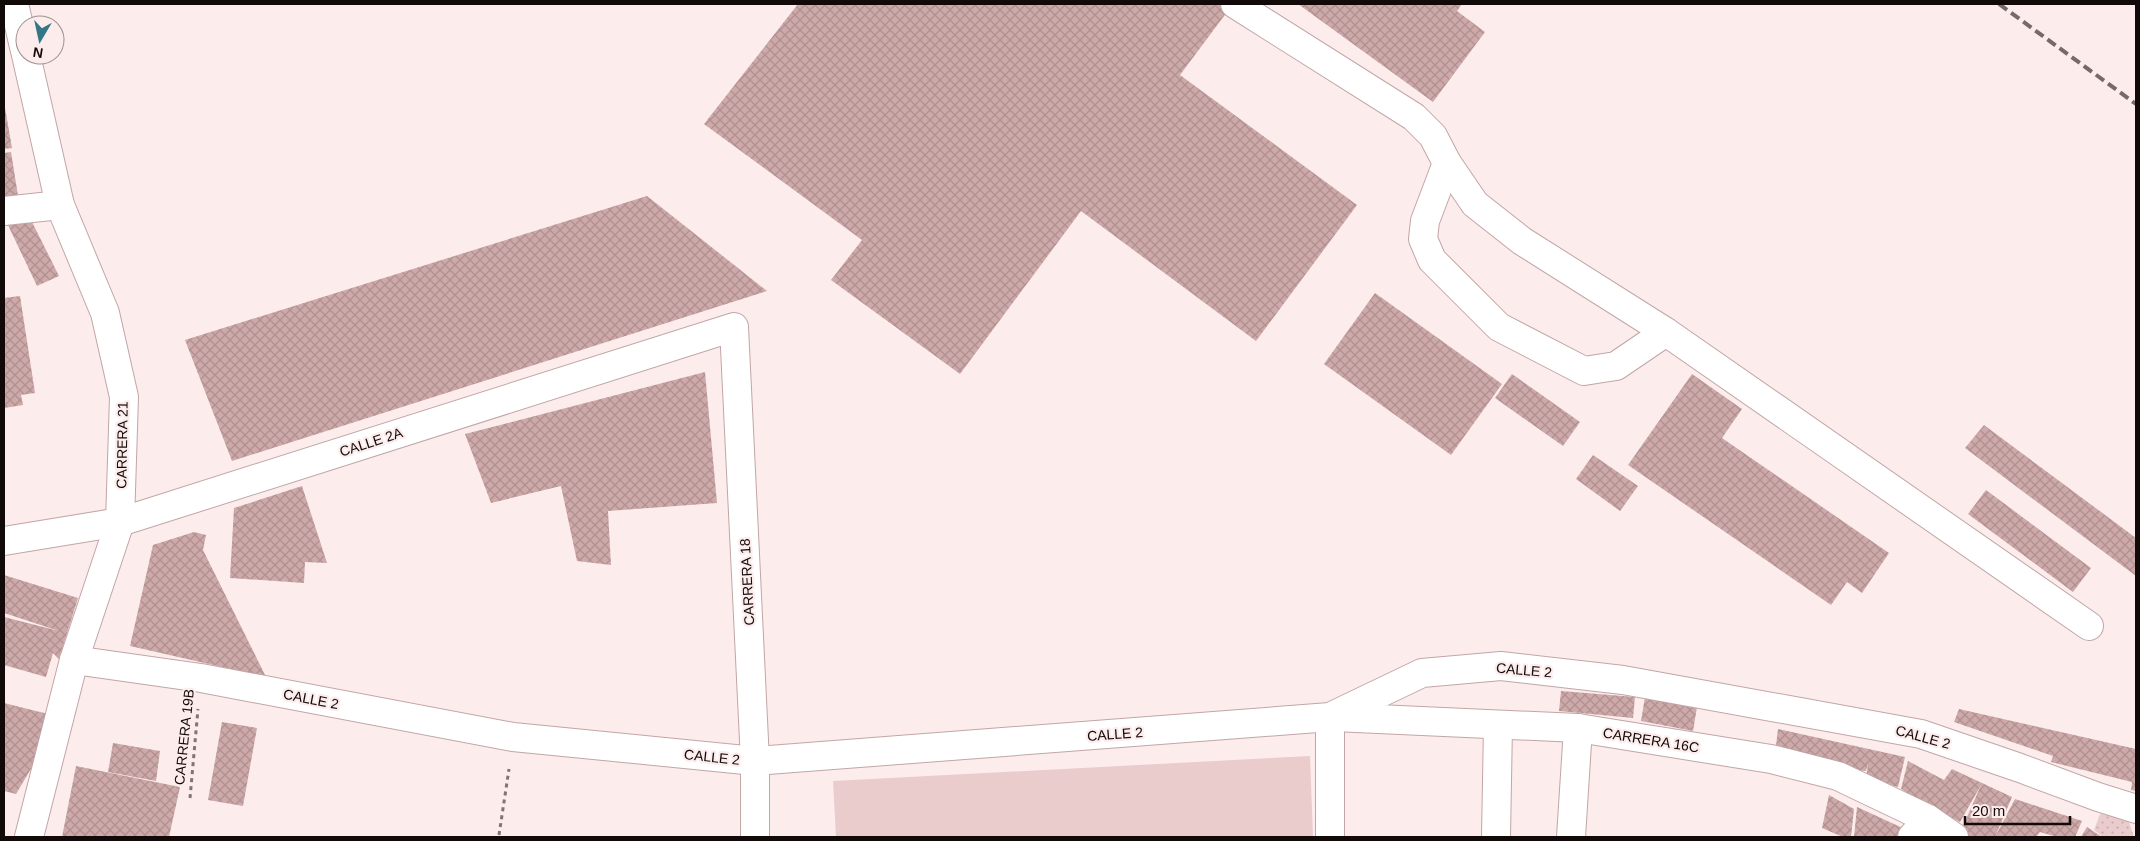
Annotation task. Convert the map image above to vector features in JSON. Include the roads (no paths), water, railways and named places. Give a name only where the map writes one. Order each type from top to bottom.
[{"type":"street","points":[[1235,4],[1414,117],[1433,136],[1447,164],[1475,204],[1522,241],[1666,332],[2089,626]]},
{"type":"street","name":"CARRERA 21","points":[[28,65],[60,205],[105,313],[124,397],[120,522],[74,660],[29,837]]},
{"type":"street","points":[[1447,164],[1425,221],[1423,239],[1432,260],[1499,327],[1584,371],[1616,366],[1666,332]]},
{"type":"street","points":[[4,210],[60,205]]},
{"type":"street","name":"CALLE 2A","points":[[4,541],[120,522],[734,327]]},
{"type":"street","name":"CARRERA 18","points":[[734,327],[755,761],[755,837]]},
{"type":"street","name":"CALLE 2","points":[[74,660],[202,678],[513,736],[755,761],[1330,717],[1422,673],[1501,666],[1623,680],[1921,734],[2136,809]]},
{"type":"street","points":[[1330,717],[1330,837]]},
{"type":"street","name":"CARRERA 16C","points":[[1330,717],[1578,728],[1771,759],[1838,776],[1920,828],[1954,837]]},
{"type":"street","points":[[1496,837],[1498,725]]},
{"type":"street","points":[[1571,837],[1578,728]]},
{"type":"railway","points":[[1999,4],[2136,104]]}]
